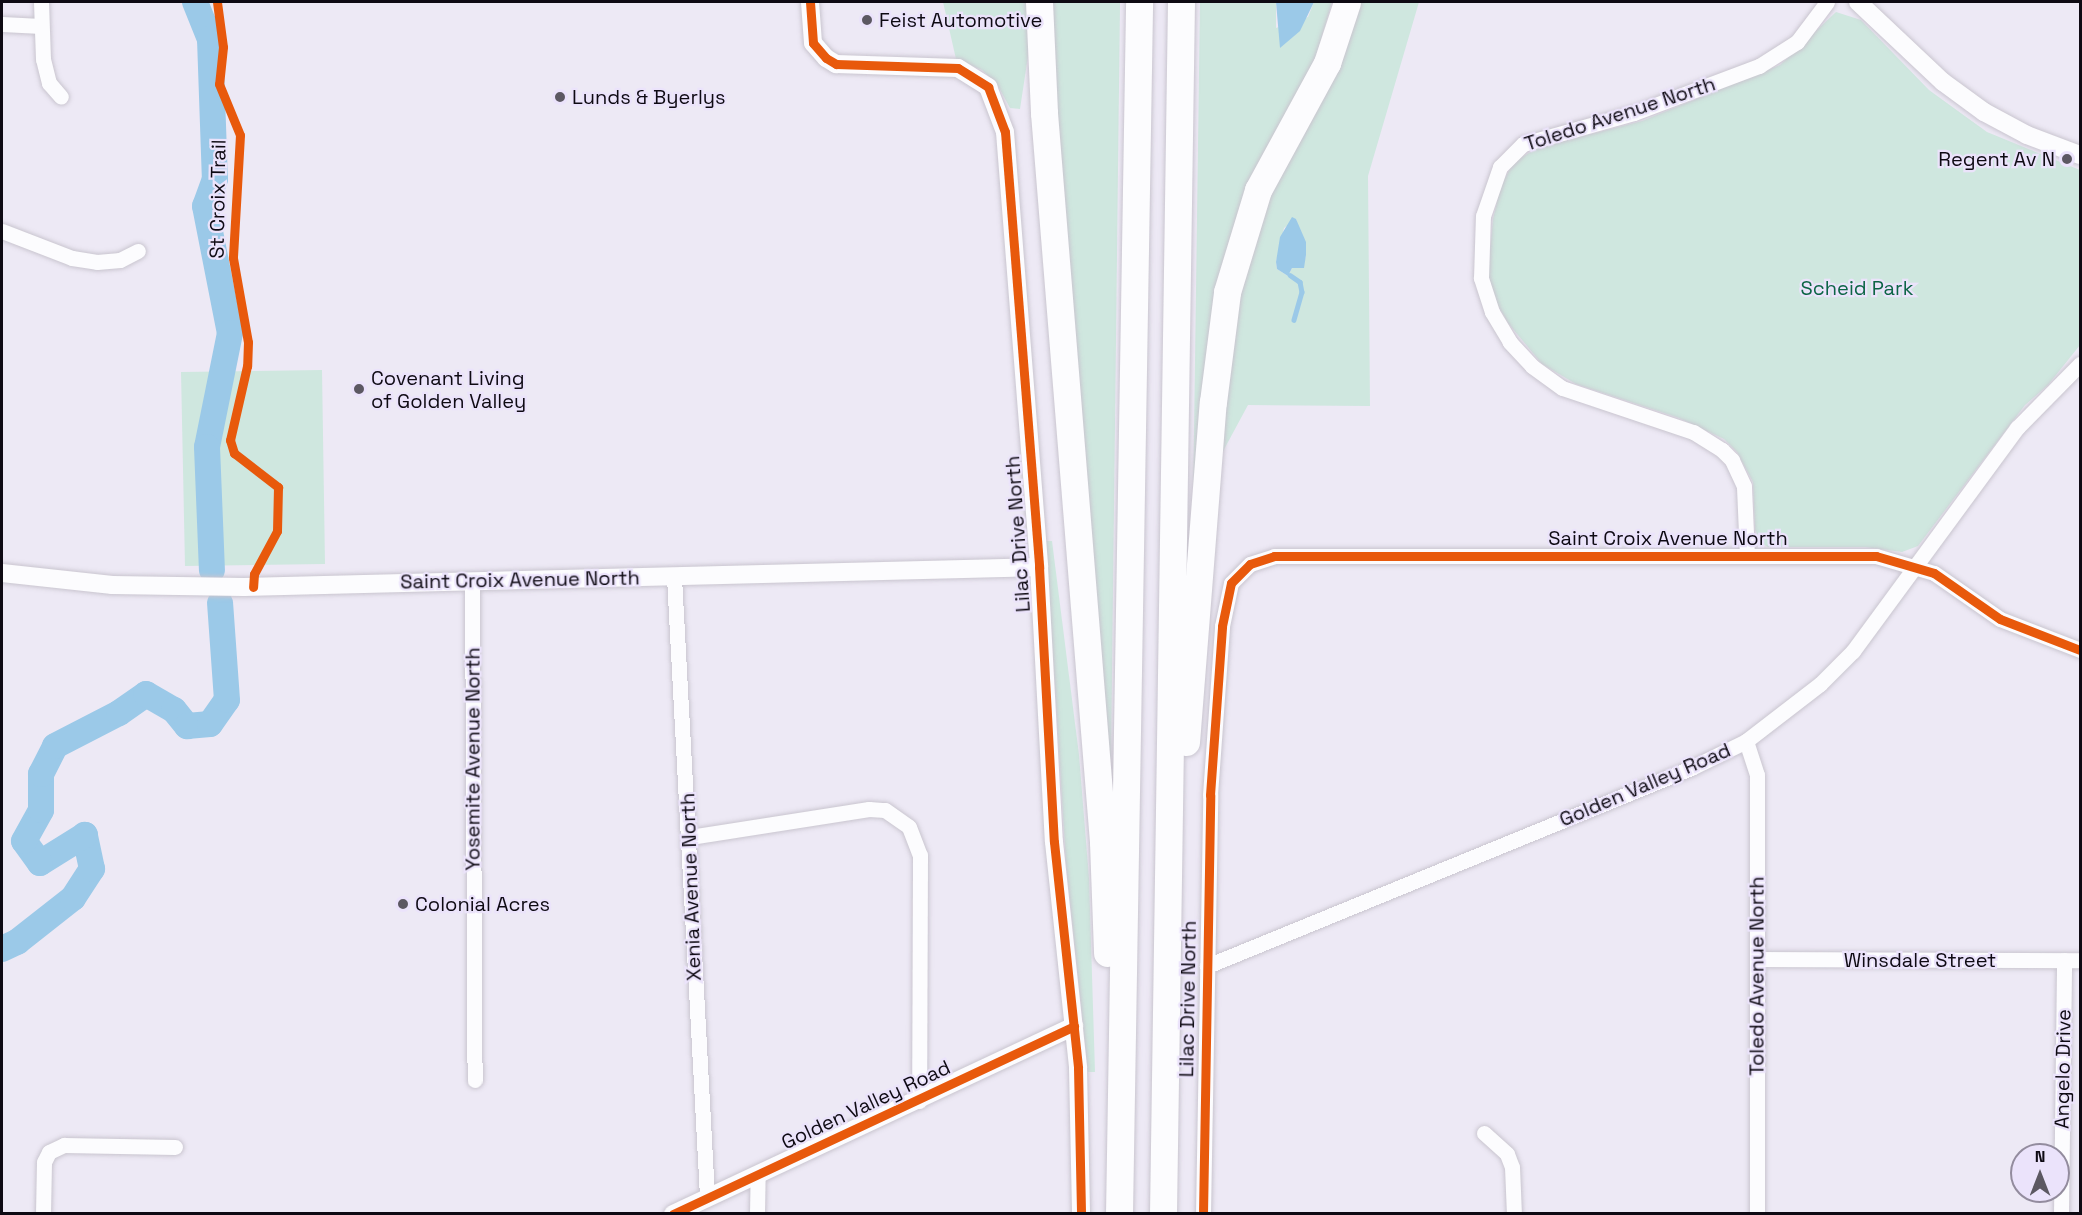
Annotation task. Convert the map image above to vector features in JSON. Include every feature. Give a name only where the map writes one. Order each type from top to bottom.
[{"type":"highway","points":[[1119,1204],[1139,2]]},
{"type":"highway","points":[[1163,1214],[1180,2]]},
{"type":"highway","points":[[1168,856],[1186,738],[1213,402],[1227,292],[1258,190],[1327,63],[1347,2]]},
{"type":"highway","points":[[1040,15],[1044,113],[1098,773],[1106,915],[1108,1054],[1119,1204]]},
{"type":"street","points":[[41,2],[40,26],[49,83],[61,97]]},
{"type":"street","name":"Lilac Drive North","points":[[810,2],[813,43],[826,58],[836,64],[958,68],[987,87],[997,103],[1005,132],[1039,567],[1054,842],[1080,1104],[1081,1214]]},
{"type":"street","name":"Toledo Avenue North","points":[[1747,556],[1744,486],[1722,450],[1693,432],[1562,388],[1532,366],[1510,342],[1492,312],[1481,278],[1483,216],[1500,167],[1523,144],[1634,113],[1759,66],[1797,42],[1827,2]]},
{"type":"street","points":[[1858,2],[1943,82],[1984,112],[2027,135],[2080,155]]},
{"type":"street","points":[[2,24],[40,26]]},
{"type":"street","points":[[2,231],[72,258],[97,262],[120,260],[138,251]]},
{"type":"street","name":"Golden Valley Road","points":[[1207,966],[1691,768],[1746,741],[1820,684],[1853,651],[2017,428],[2080,364]]},
{"type":"street","name":"Saint Croix Avenue North","points":[[1239,574],[1250,564],[1274,556],[1876,556],[1934,573],[2000,619],[2080,650]]},
{"type":"street","name":"Saint Croix Avenue North","points":[[2,573],[112,585],[183,587],[1039,567]]},
{"type":"street","name":"Lilac Drive North","points":[[1203,1214],[1210,795],[1222,626],[1227,594],[1239,574]]},
{"type":"street","name":"Xenia Avenue North","points":[[674,577],[690,837],[692,966],[707,1197]]},
{"type":"street","name":"Yosemite Avenue North","points":[[472,581],[475,1080]]},
{"type":"street","name":"Toledo Avenue North","points":[[1746,741],[1757,775],[1759,959],[1757,1214]]},
{"type":"street","points":[[690,837],[869,809],[885,810],[909,826],[920,855],[919,1101]]},
{"type":"street","name":"Winsdale Street","points":[[1759,959],[2080,960]]},
{"type":"street","name":"Angelo Drive","points":[[2061,1214],[2064,960]]},
{"type":"street","name":"Golden Valley Road","points":[[673,1214],[919,1101],[1074,1026]]},
{"type":"street","points":[[1484,1133],[1507,1154],[1512,1167],[1514,1214]]},
{"type":"street","points":[[43,1214],[44,1162],[50,1152],[64,1145],[175,1147]]},
{"type":"street","points":[[758,1175],[758,1214]]},
{"type":"green space","points":[[943,2],[1028,2],[1030,43],[1020,109],[1010,108],[997,84],[982,70],[956,59]]},
{"type":"green space","points":[[1050,2],[1120,2],[1111,759],[1103,759],[1085,538]]},
{"type":"green space","points":[[1200,2],[1276,2],[1276,28],[1308,17],[1314,2],[1332,2],[1316,57],[1265,160],[1193,505]]},
{"type":"green space","points":[[1361,2],[1419,2],[1368,176],[1370,406],[1248,405],[1221,455],[1227,332],[1252,224],[1339,69]],"holes":[[[1296,219],[1306,255],[1303,268],[1292,268],[1288,276],[1277,269],[1276,262],[1284,228]]]},
{"type":"green space","name":"Scheid Park","points":[[1836,12],[1861,20],[1929,90],[1987,132],[2080,170],[2080,345],[2048,385],[2025,405],[1918,546],[1902,552],[1865,547],[1768,547],[1763,544],[1755,530],[1753,482],[1737,452],[1724,439],[1679,418],[1576,384],[1542,364],[1508,323],[1495,300],[1488,274],[1493,219],[1501,185],[1514,162],[1537,148],[1642,121],[1780,65]]},
{"type":"green space","points":[[322,370],[325,564],[185,566],[181,372]]},
{"type":"green space","points":[[1046,541],[1052,541],[1079,755],[1089,878],[1095,1072],[1088,1072],[1066,863]]},
{"type":"water","points":[[1276,2],[1314,2],[1300,31],[1280,48]]},
{"type":"water","points":[[1292,217],[1296,219],[1306,242],[1306,255],[1304,268],[1292,268],[1288,276],[1277,269],[1276,262],[1280,237]]},
{"type":"waterway","points":[[195,2],[210,39],[215,179],[205,206],[230,333],[207,447],[212,570]]},
{"type":"waterway","points":[[1290,275],[1300,282],[1302,292],[1294,320]]},
{"type":"waterway","points":[[2,949],[17,942],[73,898],[92,869],[85,835],[40,863],[24,841],[41,810],[41,774],[55,746],[119,713],[146,694],[174,710],[187,726],[210,724],[227,700],[220,603]]},
{"type":"cycle path","name":"St Croix Trail","points":[[217,2],[223,47],[219,84],[240,135],[233,258],[248,342],[247,366],[230,440],[234,453],[278,487],[277,531],[254,574],[253,587]]},
{"type":"cycle path","points":[[810,2],[813,43],[826,58],[836,64],[958,68],[988,87],[1005,132],[1039,567],[1054,842],[1078,1068],[1081,1214]]},
{"type":"cycle path","points":[[1203,1214],[1210,795],[1222,626],[1231,583],[1250,564],[1274,556],[1876,556],[1934,573],[2000,619],[2080,650]]},
{"type":"cycle path","points":[[673,1214],[1074,1026]]},
{"type":"place","name":"Feist Automotive","points":[[867,20]]},
{"type":"place","name":"Lunds & Byerlys","points":[[560,97]]},
{"type":"place","name":"Regent Av N","points":[[2067,159]]},
{"type":"place","name":"Covenant Living of Golden Valley","points":[[359,389]]},
{"type":"place","name":"Colonial Acres","points":[[403,904]]}]
